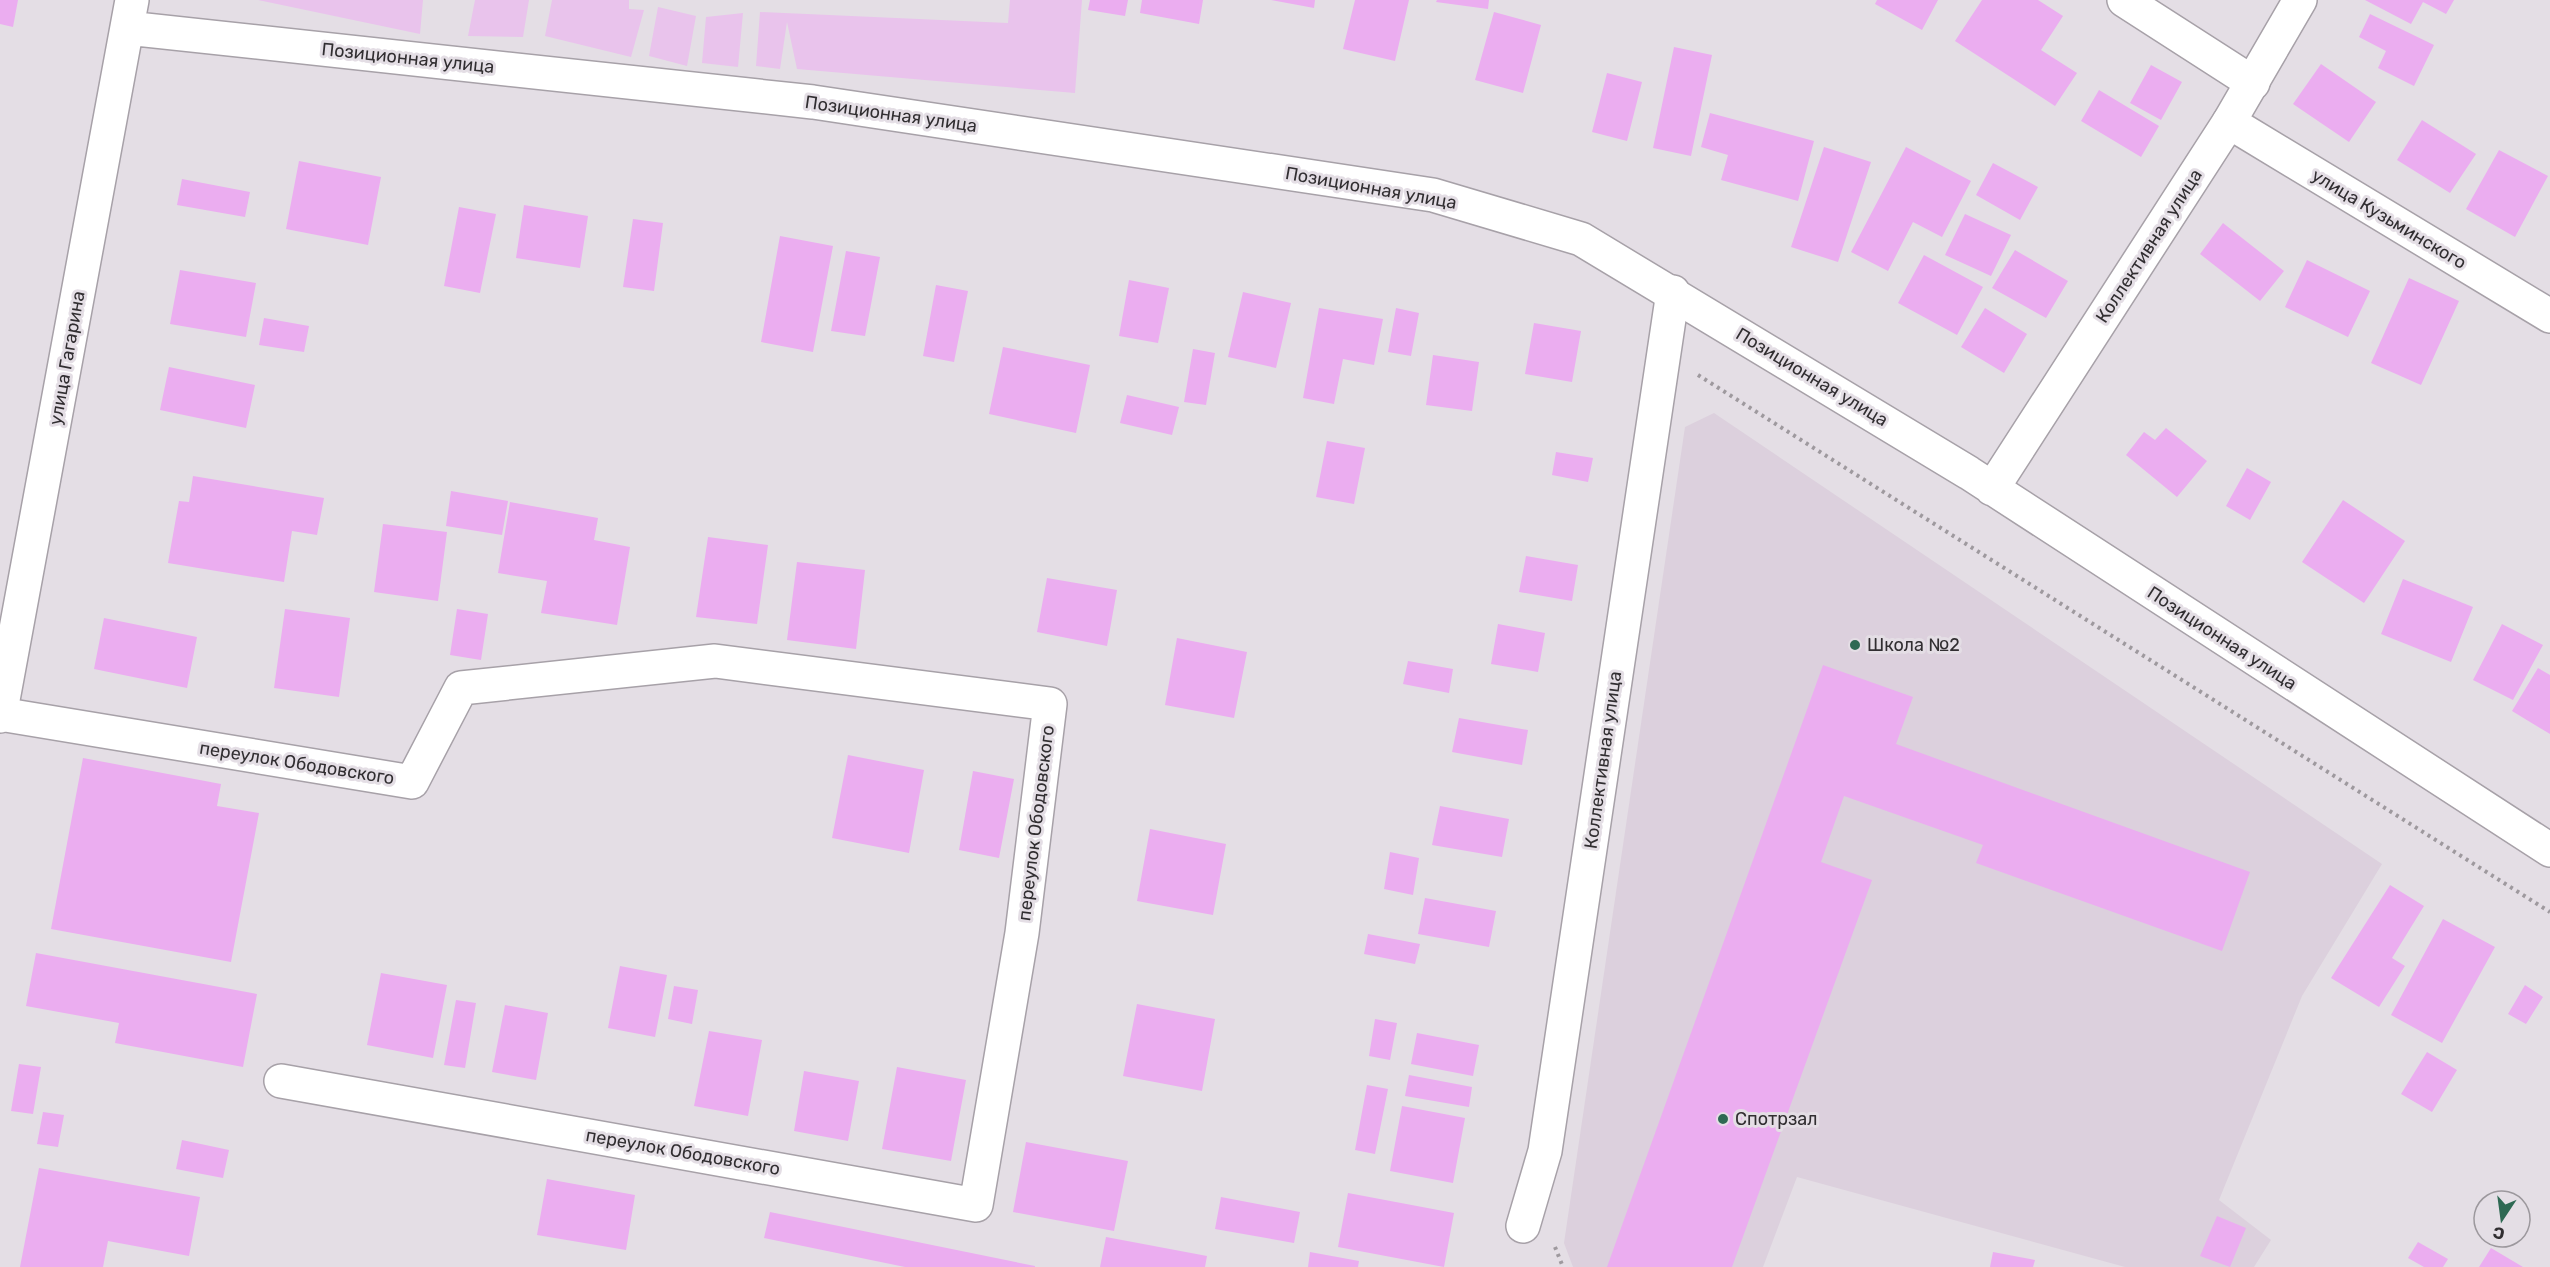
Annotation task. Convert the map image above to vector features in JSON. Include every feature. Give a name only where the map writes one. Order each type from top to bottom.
[{"type":"street","points":[[2124,0],[2253,83]]},
{"type":"street","name":"Коллективная улица","points":[[1992,489],[2229,122],[2300,0]]},
{"type":"street","name":"Позиционная улица","points":[[129,14],[813,102],[1433,195],[1581,238],[1959,467],[2550,850]]},
{"type":"street","name":"улица Гагарина","points":[[0,715],[129,14]]},
{"type":"street","name":"улица Кузьминского","points":[[2229,122],[2550,316]]},
{"type":"street","name":"Коллективная улица","points":[[1523,1226],[1545,1151],[1673,292]]},
{"type":"street","name":"переулок Ободовского","points":[[0,715],[412,782],[461,688],[715,661],[1050,704],[1022,933],[976,1205],[281,1081]]},
{"type":"path","points":[[1664,354],[2550,912]]},
{"type":"shaded area","points":[[258,0],[423,0],[420,34]]},
{"type":"shaded area","points":[[475,0],[529,0],[523,37],[468,36]]},
{"type":"shaded area","points":[[552,0],[629,0],[629,9],[644,10],[631,57],[545,36]]},
{"type":"shaded area","points":[[1010,0],[1082,0],[1075,93],[797,69],[787,22],[780,69],[756,66],[760,12],[1008,23]]},
{"type":"shaded area","points":[[658,7],[696,16],[687,66],[649,56]]},
{"type":"shaded area","points":[[743,13],[738,67],[702,63],[706,17]]},
{"type":"shaded area","name":"Школа №2","points":[[1714,413],[2382,864],[2302,996],[2219,1200],[2271,1240],[2254,1267],[2125,1267],[1797,1177],[1763,1267],[1573,1267],[1564,1243],[1685,427]]},
{"type":"building","points":[[0,0],[18,0],[13,27],[0,24]]},
{"type":"building","points":[[1090,0],[1128,0],[1125,16],[1088,10]]},
{"type":"building","points":[[1142,0],[1203,0],[1199,24],[1140,13]]},
{"type":"building","points":[[1271,0],[1315,0],[1314,8]]},
{"type":"building","points":[[1355,0],[1409,0],[1395,61],[1343,49]]},
{"type":"building","points":[[1437,0],[1489,0],[1488,9],[1436,2]]},
{"type":"building","points":[[1877,0],[1938,0],[1922,30],[1875,4]]},
{"type":"building","points":[[1982,0],[2038,0],[2063,16],[2041,50],[2077,73],[2055,106],[1955,41]]},
{"type":"building","points":[[2365,0],[2454,0],[2446,14],[2423,2],[2411,24]]},
{"type":"building","points":[[1494,12],[1541,25],[1523,93],[1475,80]]},
{"type":"building","points":[[2370,14],[2434,45],[2414,86],[2378,68],[2386,51],[2359,37]]},
{"type":"building","points":[[1674,47],[1712,55],[1691,156],[1653,148]]},
{"type":"building","points":[[2321,64],[2376,102],[2349,142],[2293,104]]},
{"type":"building","points":[[2151,65],[2182,82],[2161,120],[2130,103]]},
{"type":"building","points":[[1607,73],[1642,82],[1627,141],[1592,132]]},
{"type":"building","points":[[2099,90],[2159,126],[2141,157],[2081,121]]},
{"type":"building","points":[[1710,113],[1814,141],[1798,201],[1721,180],[1728,155],[1701,147]]},
{"type":"building","points":[[2422,120],[2476,154],[2450,193],[2397,160]]},
{"type":"building","points":[[1824,147],[1871,162],[1838,262],[1791,247]]},
{"type":"building","points":[[1906,147],[1971,181],[1942,237],[1913,222],[1888,271],[1851,252]]},
{"type":"building","points":[[2499,150],[2548,176],[2515,237],[2466,209]]},
{"type":"building","points":[[299,161],[381,177],[368,245],[286,229]]},
{"type":"building","points":[[1993,163],[2038,187],[2020,220],[1976,195]]},
{"type":"building","points":[[182,179],[250,192],[245,217],[177,205]]},
{"type":"building","points":[[524,205],[588,216],[580,268],[516,258]]},
{"type":"building","points":[[459,207],[496,214],[480,293],[444,286]]},
{"type":"building","points":[[1965,214],[2011,235],[1991,276],[1945,255]]},
{"type":"building","points":[[633,219],[663,223],[654,291],[623,287]]},
{"type":"building","points":[[2223,223],[2284,271],[2260,301],[2200,254]]},
{"type":"building","points":[[780,236],[833,246],[813,352],[761,342]]},
{"type":"building","points":[[2015,250],[2068,281],[2046,318],[1992,288]]},
{"type":"building","points":[[846,251],[880,257],[865,336],[831,331]]},
{"type":"building","points":[[1924,255],[1983,287],[1957,335],[1898,303]]},
{"type":"building","points":[[2307,260],[2370,291],[2348,337],[2285,307]]},
{"type":"building","points":[[180,270],[256,283],[246,337],[170,324]]},
{"type":"building","points":[[2409,278],[2459,301],[2421,385],[2371,363]]},
{"type":"building","points":[[1129,280],[1169,288],[1158,343],[1119,336]]},
{"type":"building","points":[[936,285],[968,291],[954,362],[923,356]]},
{"type":"building","points":[[1243,292],[1291,303],[1276,368],[1228,357]]},
{"type":"building","points":[[1319,308],[1383,319],[1374,365],[1343,359],[1334,404],[1303,398]]},
{"type":"building","points":[[1396,308],[1419,313],[1411,356],[1388,352]]},
{"type":"building","points":[[1985,308],[2027,334],[2004,373],[1961,347]]},
{"type":"building","points":[[264,318],[309,326],[304,352],[259,345]]},
{"type":"building","points":[[1534,323],[1581,331],[1572,382],[1525,374]]},
{"type":"building","points":[[1003,347],[1090,365],[1076,433],[989,414]]},
{"type":"building","points":[[1193,349],[1215,353],[1206,405],[1184,402]]},
{"type":"building","points":[[1433,355],[1479,362],[1472,411],[1426,405]]},
{"type":"building","points":[[169,367],[255,385],[246,428],[160,410]]},
{"type":"building","points":[[1127,395],[1179,407],[1172,435],[1120,423]]},
{"type":"building","points":[[2166,428],[2207,461],[2177,497],[2126,455],[2144,432],[2155,440]]},
{"type":"building","points":[[1327,441],[1365,448],[1354,504],[1316,497]]},
{"type":"building","points":[[1556,452],[1593,458],[1588,482],[1552,475]]},
{"type":"building","points":[[2247,468],[2271,482],[2250,520],[2226,506]]},
{"type":"building","points":[[193,476],[324,498],[317,535],[292,531],[284,582],[168,563],[179,501],[189,502]]},
{"type":"building","points":[[451,491],[508,501],[502,535],[446,526]]},
{"type":"building","points":[[2343,500],[2405,541],[2364,603],[2302,562]]},
{"type":"building","points":[[510,502],[598,518],[594,540],[630,547],[617,625],[541,613],[547,581],[498,573]]},
{"type":"building","points":[[383,524],[447,532],[438,601],[374,592]]},
{"type":"building","points":[[708,537],[768,545],[757,624],[696,617]]},
{"type":"building","points":[[1526,556],[1578,565],[1572,601],[1519,592]]},
{"type":"building","points":[[797,562],[865,570],[856,649],[787,640]]},
{"type":"building","points":[[1047,578],[1117,590],[1107,646],[1037,632]]},
{"type":"building","points":[[2403,579],[2473,607],[2451,662],[2381,634]]},
{"type":"building","points":[[285,609],[350,618],[339,697],[274,688]]},
{"type":"building","points":[[457,609],[488,614],[481,660],[450,655]]},
{"type":"building","points":[[104,618],[197,637],[187,688],[94,669]]},
{"type":"building","points":[[1498,624],[1545,633],[1538,672],[1491,664]]},
{"type":"building","points":[[2502,624],[2543,645],[2513,700],[2473,680]]},
{"type":"building","points":[[1177,638],[1247,652],[1234,718],[1165,705]]},
{"type":"building","points":[[1408,661],[1453,669],[1449,693],[1403,684]]},
{"type":"building","points":[[1823,665],[1913,697],[1896,744],[2250,872],[2222,951],[1976,863],[1983,845],[1844,796],[1821,862],[1872,880],[1732,1267],[1607,1267]]},
{"type":"building","points":[[2538,668],[2550,675],[2550,734],[2512,711]]},
{"type":"building","points":[[1459,718],[1528,730],[1522,765],[1452,752]]},
{"type":"building","points":[[848,755],[924,770],[909,853],[832,838]]},
{"type":"building","points":[[83,758],[221,784],[217,806],[259,813],[231,962],[51,929]]},
{"type":"building","points":[[973,771],[1014,779],[999,858],[959,850]]},
{"type":"building","points":[[1440,806],[1509,819],[1502,857],[1432,845]]},
{"type":"building","points":[[1150,829],[1226,844],[1213,915],[1137,901]]},
{"type":"building","points":[[1390,852],[1419,858],[1413,895],[1384,889]]},
{"type":"building","points":[[2390,885],[2424,906],[2392,958],[2405,966],[2379,1007],[2331,978]]},
{"type":"building","points":[[1425,898],[1496,911],[1489,947],[1418,934]]},
{"type":"building","points":[[2443,919],[2495,947],[2442,1043],[2391,1015]]},
{"type":"building","points":[[1368,934],[1420,944],[1415,964],[1364,954]]},
{"type":"building","points":[[36,953],[257,994],[243,1067],[115,1043],[119,1023],[26,1006]]},
{"type":"building","points":[[620,966],[667,975],[655,1037],[608,1028]]},
{"type":"building","points":[[381,973],[447,985],[433,1058],[367,1045]]},
{"type":"building","points":[[2525,985],[2543,997],[2526,1024],[2508,1014]]},
{"type":"building","points":[[674,986],[698,990],[692,1024],[668,1019]]},
{"type":"building","points":[[456,1000],[476,1003],[465,1068],[444,1065]]},
{"type":"building","points":[[1137,1004],[1215,1019],[1202,1091],[1123,1076]]},
{"type":"building","points":[[505,1005],[548,1013],[536,1080],[492,1072]]},
{"type":"building","points":[[1375,1019],[1397,1023],[1390,1060],[1369,1056]]},
{"type":"building","points":[[709,1031],[762,1040],[748,1116],[694,1106]]},
{"type":"building","points":[[1417,1033],[1479,1045],[1473,1076],[1411,1064]]},
{"type":"building","points":[[2427,1052],[2457,1070],[2432,1112],[2401,1094]]},
{"type":"building","points":[[19,1064],[41,1067],[33,1114],[11,1111]]},
{"type":"building","points":[[897,1067],[966,1080],[951,1161],[882,1149]]},
{"type":"building","points":[[804,1071],[859,1081],[848,1141],[794,1131]]},
{"type":"building","points":[[1409,1075],[1472,1087],[1469,1107],[1405,1096]]},
{"type":"building","points":[[1367,1085],[1388,1089],[1375,1154],[1355,1150]]},
{"type":"building","points":[[1402,1106],[1465,1118],[1453,1183],[1390,1171]]},
{"type":"building","points":[[43,1112],[64,1115],[58,1147],[37,1144]]},
{"type":"building","points":[[182,1140],[229,1150],[223,1178],[176,1169]]},
{"type":"building","points":[[1026,1142],[1128,1161],[1114,1231],[1013,1212]]},
{"type":"building","points":[[39,1168],[200,1197],[189,1256],[108,1241],[103,1267],[20,1267]]},
{"type":"building","points":[[547,1179],[635,1195],[626,1250],[537,1235]]},
{"type":"building","points":[[1348,1193],[1454,1213],[1444,1267],[1338,1247]]},
{"type":"building","points":[[1221,1197],[1300,1212],[1294,1243],[1215,1229]]},
{"type":"building","points":[[770,1212],[1035,1267],[905,1267],[764,1238]]},
{"type":"building","points":[[2217,1216],[2246,1228],[2230,1267],[2200,1256]]},
{"type":"building","points":[[1106,1237],[1207,1256],[1205,1267],[1100,1267]]},
{"type":"building","points":[[2418,1242],[2448,1259],[2443,1267],[2424,1267],[2408,1258]]},
{"type":"building","points":[[2490,1249],[2493,1249],[2523,1267],[2479,1267]]},
{"type":"building","points":[[1310,1252],[1359,1261],[1358,1267],[1308,1267]]},
{"type":"building","points":[[1993,1252],[2035,1260],[2033,1267],[1990,1267]]},
{"type":"place","name":"Школа №2","points":[[1855,645]]},
{"type":"place","name":"Спотрзал","points":[[1723,1119]]}]
